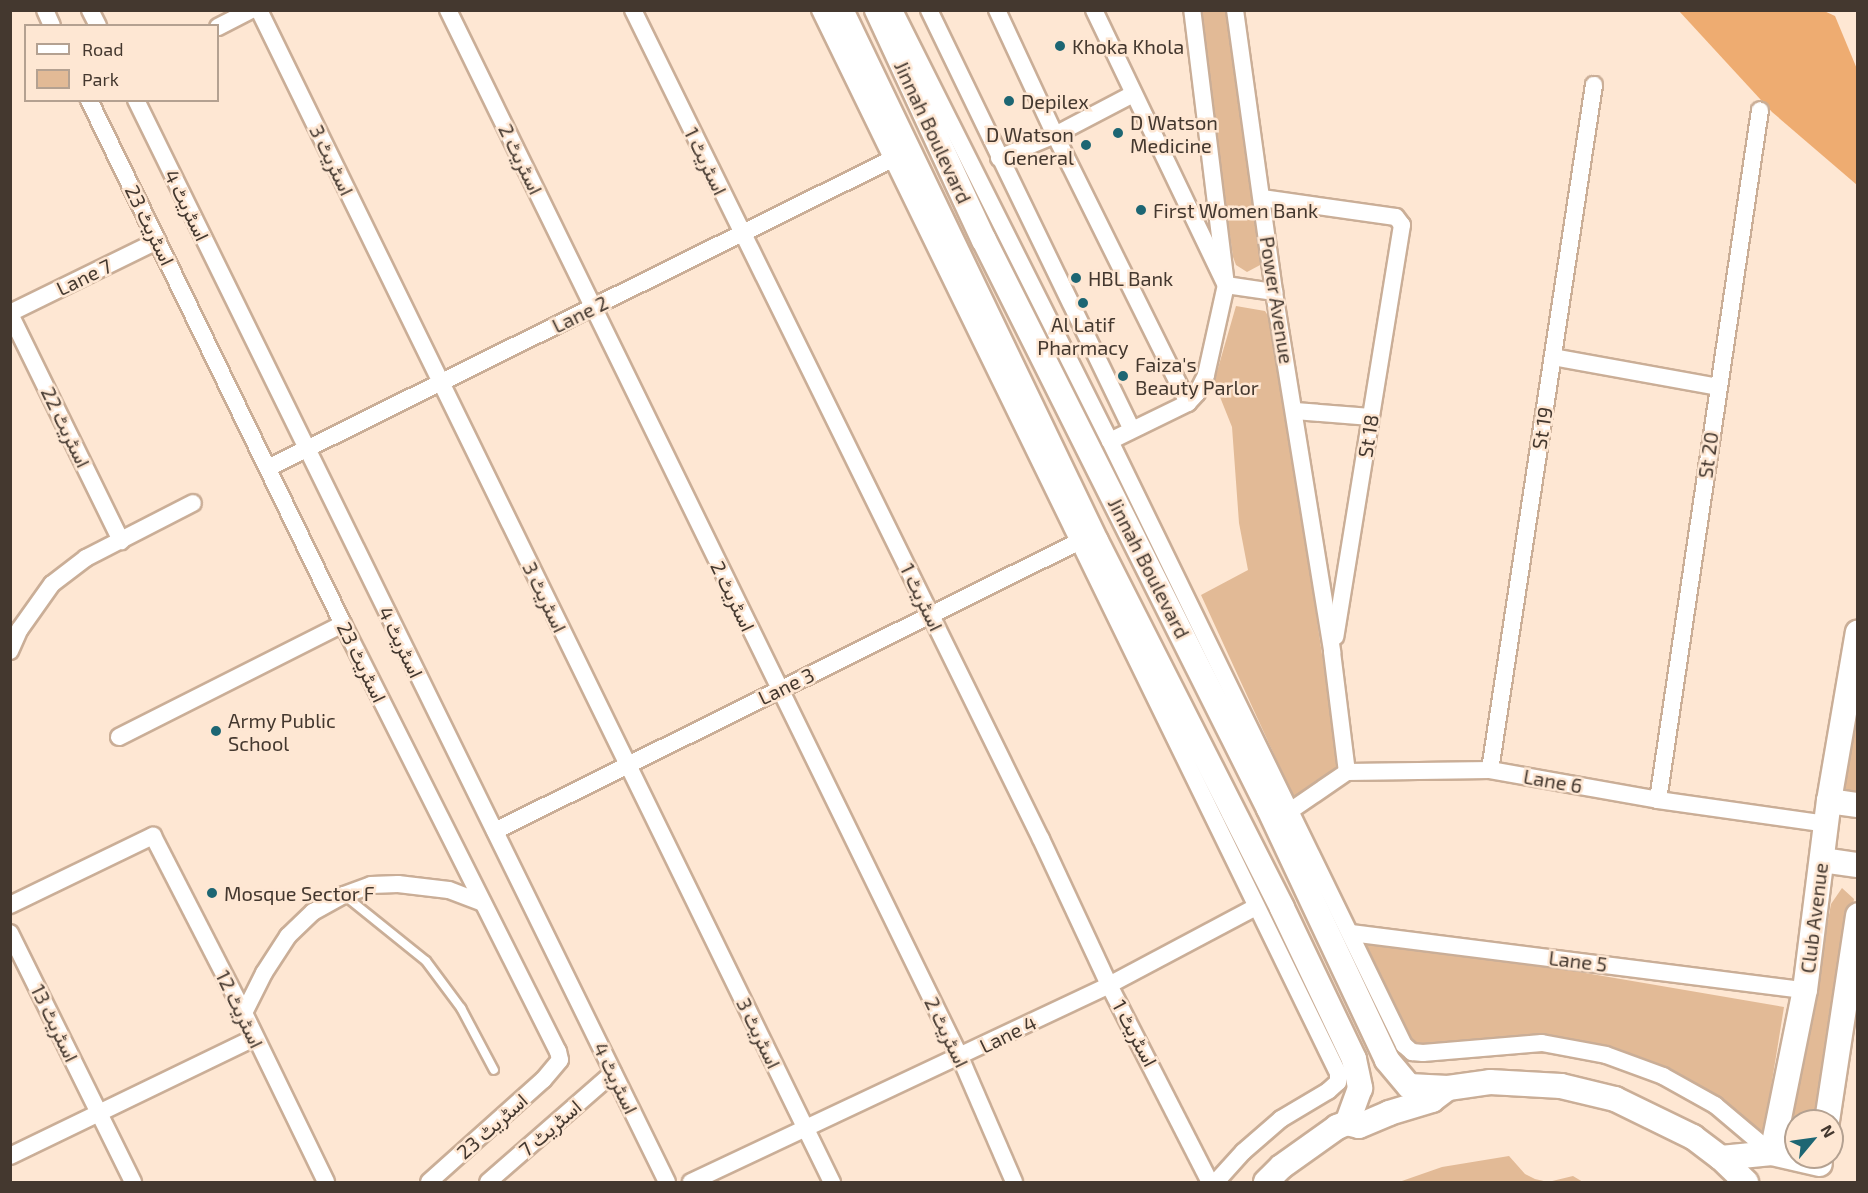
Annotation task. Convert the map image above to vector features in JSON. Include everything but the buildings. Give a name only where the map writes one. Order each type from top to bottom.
[{"type":"street","points":[[45,10],[51,24]]},
{"type":"street","points":[[90,10],[97,24]]},
{"type":"street","points":[[219,26],[251,10]]},
{"type":"street","name":"اسٹریٹ 3","points":[[259,10],[832,1182]]},
{"type":"street","name":"اسٹریٹ 2","points":[[448,10],[960,1057],[1014,1182]]},
{"type":"street","name":"اسٹریٹ 1","points":[[633,10],[1041,838],[1109,985],[1210,1182]]},
{"type":"street","points":[[820,10],[1338,1073],[1338,1082],[1328,1091],[1281,1119],[1243,1152],[1216,1182]]},
{"type":"street","name":"Jinnah Boulevard","points":[[841,10],[1096,542],[1282,908],[1354,1059],[1360,1088],[1347,1123]]},
{"type":"street","name":"Jinnah Boulevard","points":[[877,10],[984,240],[1269,809],[1387,1060],[1409,1086],[1448,1088]]},
{"type":"street","points":[[894,10],[1110,441],[1404,1045],[1412,1052],[1542,1043],[1606,1055],[1663,1076],[1715,1105],[1772,1153],[1784,1157]]},
{"type":"street","points":[[929,10],[1132,430]]},
{"type":"street","points":[[997,10],[1055,135],[1188,403]]},
{"type":"street","points":[[1094,10],[1226,285]]},
{"type":"street","points":[[1110,441],[1188,403],[1206,375],[1226,285],[1192,10]]},
{"type":"street","name":"Power Avenue","points":[[1235,10],[1274,292],[1295,411],[1332,652]]},
{"type":"street","name":"St 19","points":[[1490,770],[1594,85]]},
{"type":"street","points":[[999,158],[1055,135],[1133,94]]},
{"type":"street","name":"اسٹریٹ 23","points":[[90,102],[343,624],[558,1051],[560,1060],[543,1080],[429,1182]]},
{"type":"street","name":"اسٹریٹ 4","points":[[137,102],[667,1182]]},
{"type":"street","name":"St 20","points":[[1658,800],[1760,110]]},
{"type":"street","name":"Lane 2","points":[[268,468],[892,159]]},
{"type":"street","name":"St 18","points":[[1262,198],[1396,217],[1402,225],[1332,652]]},
{"type":"street","name":"Lane 7","points":[[10,313],[157,241]]},
{"type":"street","points":[[1226,285],[1274,292]]},
{"type":"street","name":"اسٹریٹ 22","points":[[10,313],[121,541]]},
{"type":"street","points":[[1553,357],[1718,387]]},
{"type":"street","points":[[1295,411],[1371,417]]},
{"type":"street","points":[[10,651],[20,629],[52,585],[86,558],[193,503]]},
{"type":"street","name":"Lane 3","points":[[495,831],[1078,542]]},
{"type":"street","points":[[119,736],[343,624]]},
{"type":"street","name":"Club Avenue","points":[[1772,1153],[1805,990],[1829,801],[1857,632]]},
{"type":"street","points":[[1290,811],[1347,772],[1332,652]]},
{"type":"street","name":"Lane 6","points":[[1347,772],[1490,770],[1658,800],[1826,824]]},
{"type":"street","points":[[1829,801],[1857,805]]},
{"type":"street","name":"اسٹریٹ 12","points":[[10,905],[153,836],[244,1013],[254,1038],[326,1182]]},
{"type":"street","points":[[1822,860],[1857,865]]},
{"type":"street","points":[[244,1013],[264,973],[288,936],[313,912],[344,895],[371,885],[398,884],[449,890],[483,903]]},
{"type":"street","name":"Lane 4","points":[[691,1182],[1109,985],[1256,908]]},
{"type":"street","name":"Club Avenue","points":[[1829,1109],[1857,915]]},
{"type":"street","name":"اسٹریٹ 13","points":[[10,933],[134,1182]]},
{"type":"street","name":"Lane 5","points":[[1351,933],[1805,990]]},
{"type":"street","points":[[10,1156],[254,1038]]},
{"type":"street","name":"اسٹریٹ 7","points":[[488,1182],[613,1073]]},
{"type":"street","points":[[1266,1182],[1318,1138],[1347,1123],[1359,1126],[1398,1110],[1432,1100],[1448,1088],[1472,1083],[1527,1083],[1562,1086],[1615,1100],[1693,1137],[1721,1158],[1746,1182]]},
{"type":"street","points":[[1721,1158],[1772,1153]]},
{"type":"lane","points":[[344,895],[426,961],[461,1008],[494,1070]]},
{"type":"green space","points":[[1199,11],[1231,11],[1262,264],[1247,272],[1236,265],[1233,257]]},
{"type":"green space","points":[[1236,306],[1265,311],[1273,323],[1339,769],[1294,798],[1201,595],[1248,570],[1239,523],[1232,427],[1214,382]]},
{"type":"green space","points":[[1857,709],[1857,800],[1850,799],[1844,788]]},
{"type":"green space","points":[[1842,888],[1854,899],[1823,1109],[1794,1109],[1831,904]]},
{"type":"green space","points":[[1351,933],[1784,1007],[1762,1143],[1606,1055],[1412,1052]]},
{"type":"green space","points":[[1509,1156],[1525,1174],[1548,1182],[1399,1182],[1442,1167]]},
{"type":"green space","points":[[1573,1176],[1583,1182],[1548,1182]]},
{"type":"shaded area","points":[[1822,10],[1835,16],[1857,69],[1857,185],[1772,112],[1679,11]]},
{"type":"place","name":"Khoka Khola","points":[[1060,46]]},
{"type":"place","name":"Depilex","points":[[1009,101]]},
{"type":"place","name":"D Watson Medicine","points":[[1118,133]]},
{"type":"place","name":"D Watson General","points":[[1086,145]]},
{"type":"place","name":"First Women Bank","points":[[1141,210]]},
{"type":"place","name":"HBL Bank","points":[[1076,278]]},
{"type":"place","name":"Al Latif Pharmacy","points":[[1083,303]]},
{"type":"place","name":"Faiza's Beauty Parlor","points":[[1123,376]]},
{"type":"place","name":"Army Public School","points":[[216,731]]},
{"type":"place","name":"Mosque Sector F","points":[[212,893]]}]
